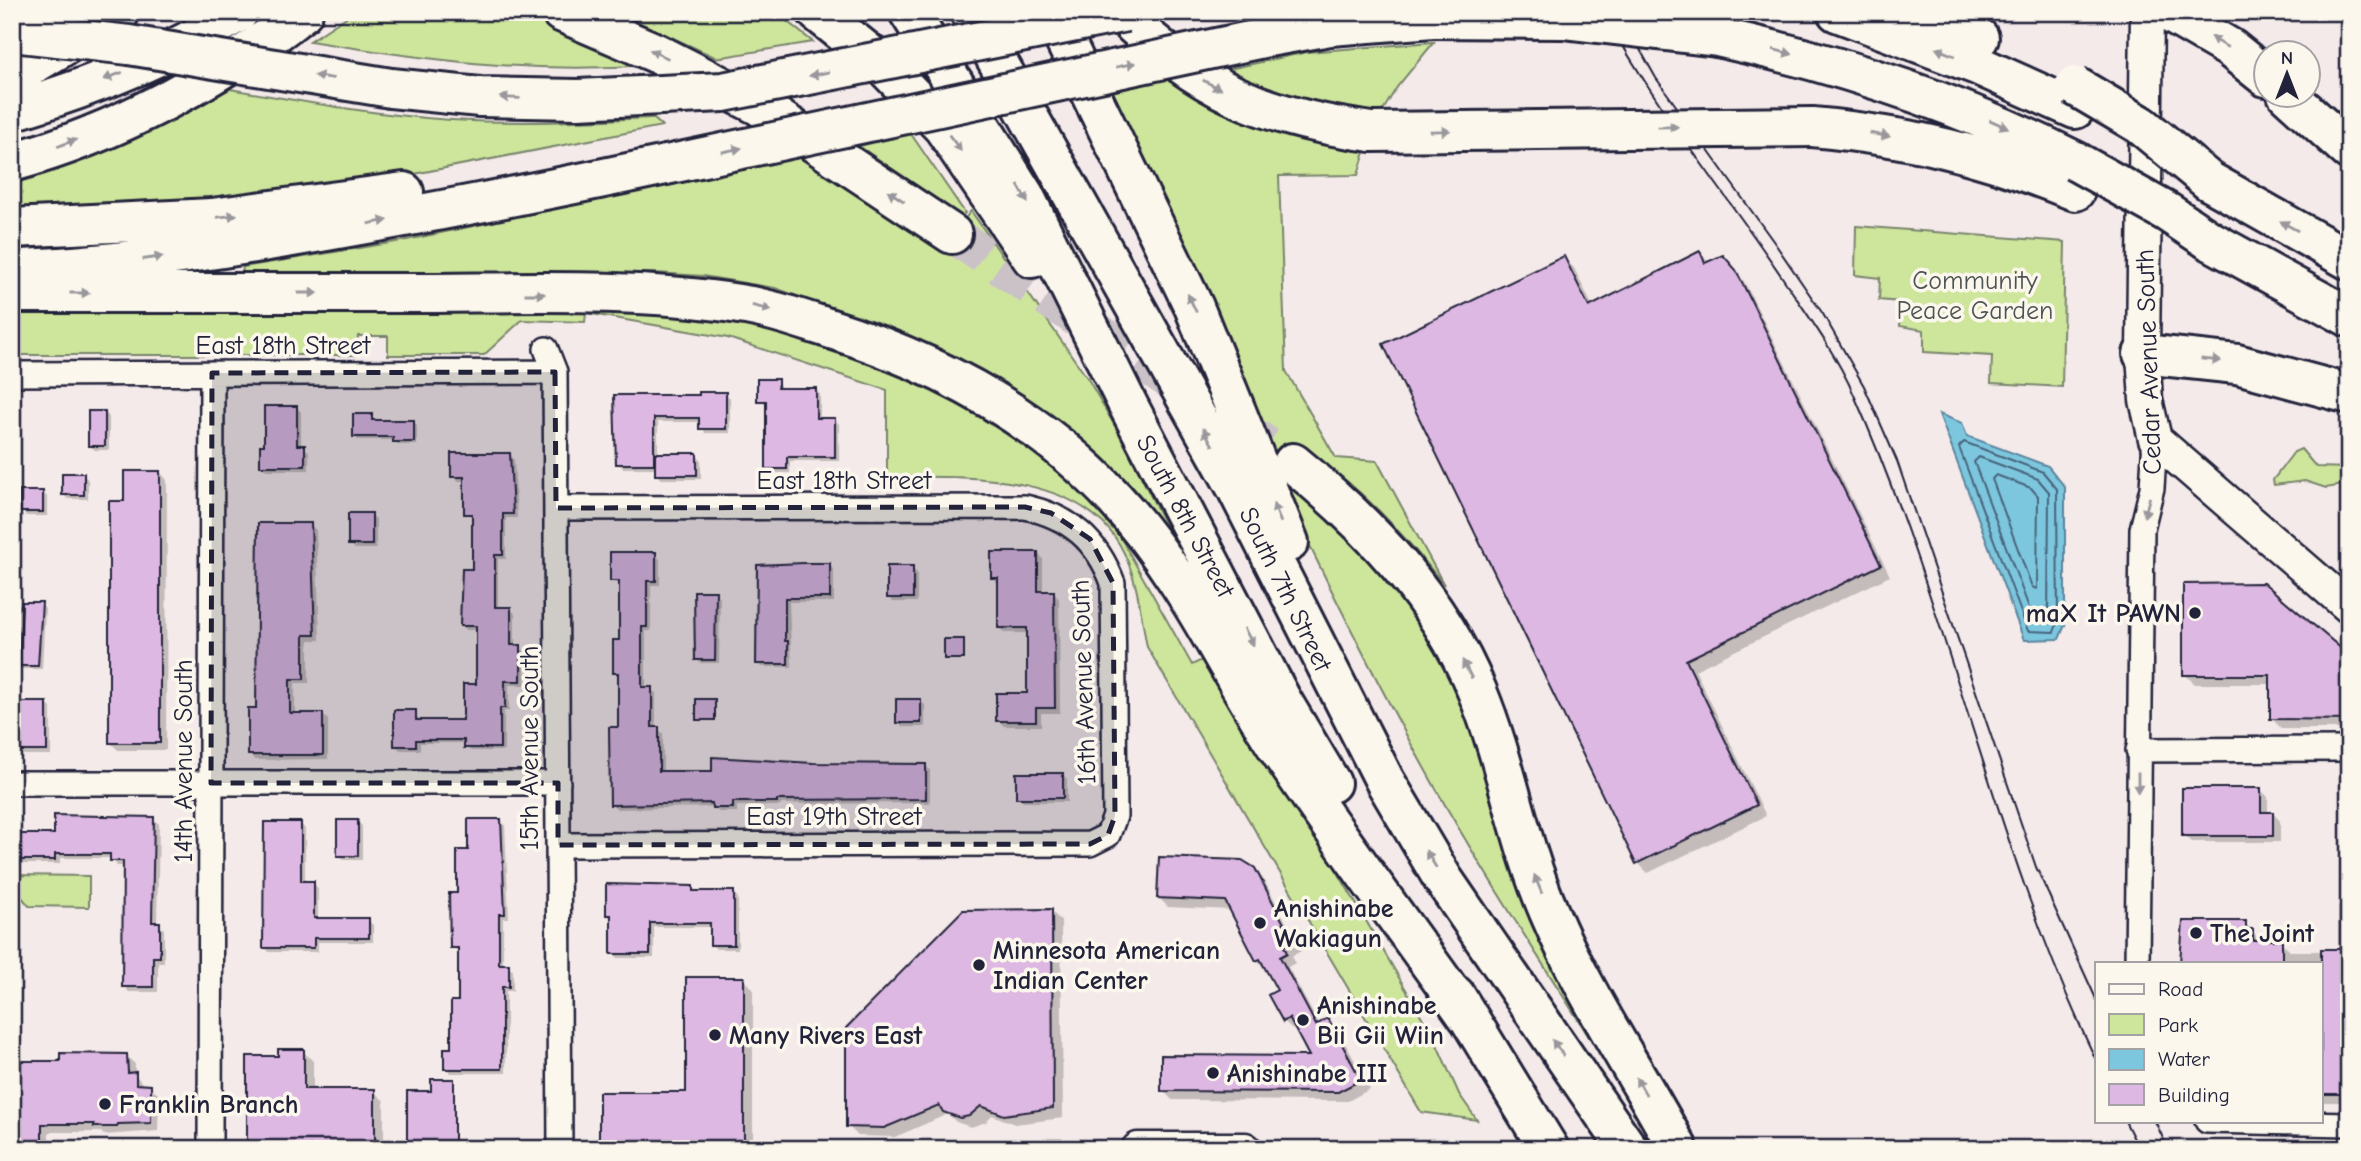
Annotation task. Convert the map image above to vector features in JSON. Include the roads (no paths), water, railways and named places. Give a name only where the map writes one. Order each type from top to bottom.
[{"type":"highway","points":[[12,77],[120,12]]},
{"type":"highway","points":[[12,111],[80,89],[182,47],[239,12]]},
{"type":"highway","points":[[12,162],[61,146],[119,121],[211,75],[303,12]]},
{"type":"highway","points":[[119,121],[165,106],[215,81],[330,12]]},
{"type":"highway","points":[[561,12],[656,52],[758,105],[952,234]]},
{"type":"highway","points":[[817,12],[882,64],[943,127],[1127,403]]},
{"type":"highway","name":"South 8th Street","points":[[908,12],[1024,195],[1127,403],[1281,699],[1468,1017]]},
{"type":"highway","name":"South 7th Street","points":[[970,12],[1103,245],[1236,487],[1385,781],[1443,879],[1626,1146]]},
{"type":"highway","points":[[988,12],[1103,245]]},
{"type":"highway","points":[[1051,12],[1194,307],[1385,781]]},
{"type":"highway","points":[[12,32],[130,45],[391,88],[480,97],[578,99],[723,92],[1123,12],[1177,63],[1225,92],[1296,119],[1372,132],[1812,127],[1854,131],[2075,176]]},
{"type":"highway","points":[[1837,12],[1977,65],[2075,97]]},
{"type":"highway","points":[[1919,12],[2075,97],[2209,181],[2349,260]]},
{"type":"highway","points":[[2168,12],[2230,48],[2252,66]]},
{"type":"highway","points":[[12,269],[120,262],[264,242],[507,199],[1330,26],[1433,18],[1563,19],[1717,37],[1830,64],[1924,93],[2075,176],[2167,212],[2209,240],[2349,317]]},
{"type":"highway","points":[[2302,108],[2349,150]]},
{"type":"highway","points":[[12,228],[212,218],[480,181],[666,165]]},
{"type":"highway","points":[[12,293],[462,293],[681,297],[746,304],[783,313],[871,341],[943,370],[1020,417],[1070,455],[1140,527],[1185,588],[1279,750],[1468,1017],[1545,1142]]},
{"type":"highway","points":[[2143,354],[2237,363],[2349,394]]},
{"type":"highway","points":[[1293,463],[1349,510],[1390,553],[1436,613],[1463,661],[1487,716],[1521,838],[1554,924],[1602,1019],[1677,1147]]},
{"type":"main road","name":"Cedar Avenue South","points":[[2147,12],[2143,354],[2146,400],[2155,439]]},
{"type":"main road","points":[[2155,439],[2349,607]]},
{"type":"main road","points":[[1138,1149],[1245,1149]]},
{"type":"street","name":"15th Avenue South","points":[[546,349],[555,372],[560,1149]]},
{"type":"street","name":"East 18th Street","points":[[12,374],[555,372]]},
{"type":"street","name":"14th Avenue South","points":[[210,1149],[212,373]]},
{"type":"street","name":"Cedar Avenue South","points":[[2137,962],[2141,529],[2152,488],[2155,439]]},
{"type":"street","name":"East 18th Street","points":[[556,508],[1006,507]]},
{"type":"street","name":"16th Avenue South","points":[[1006,507],[1025,507],[1051,513],[1071,524],[1090,539],[1105,561],[1113,583],[1115,816],[1108,835]]},
{"type":"street","points":[[2138,750],[2349,749]]},
{"type":"street","points":[[12,783],[558,783]]},
{"type":"street","name":"East 19th Street","points":[[558,845],[1090,844],[1108,835]]},
{"type":"street","points":[[2213,1122],[2349,1124]]},
{"type":"water","points":[[1939,414],[1962,423],[1967,436],[2048,466],[2065,487],[2065,625],[2059,639],[2024,640]]},
{"type":"tunnel","points":[[952,234],[1293,463]]},
{"type":"tram line","points":[[1604,12],[1667,115],[1812,322],[1854,395],[1918,560],[2029,898],[2061,981],[2095,1058]]},
{"type":"tram line","points":[[1619,12],[1656,78],[1823,314],[1864,386],[1897,461],[2036,867],[2095,997]]},
{"type":"tram line","points":[[2126,1122],[2139,1149]]},
{"type":"tram line","points":[[2155,1122],[2168,1149]]},
{"type":"place","name":"maX It PAWN","points":[[2195,613]]},
{"type":"place","name":"Anishinabe Wakiagun","points":[[1260,923]]},
{"type":"place","name":"The Joint","points":[[2196,933]]},
{"type":"place","name":"Minnesota American Indian Center","points":[[979,965]]},
{"type":"place","name":"Anishinabe Bii Gii Wiin","points":[[1303,1020]]},
{"type":"place","name":"Many Rivers East","points":[[715,1035]]},
{"type":"place","name":"Anishinabe III","points":[[1213,1073]]},
{"type":"place","name":"Franklin Branch","points":[[105,1104]]},
{"type":"park label","name":"Community Peace Garden","points":[[1975,295]]}]
